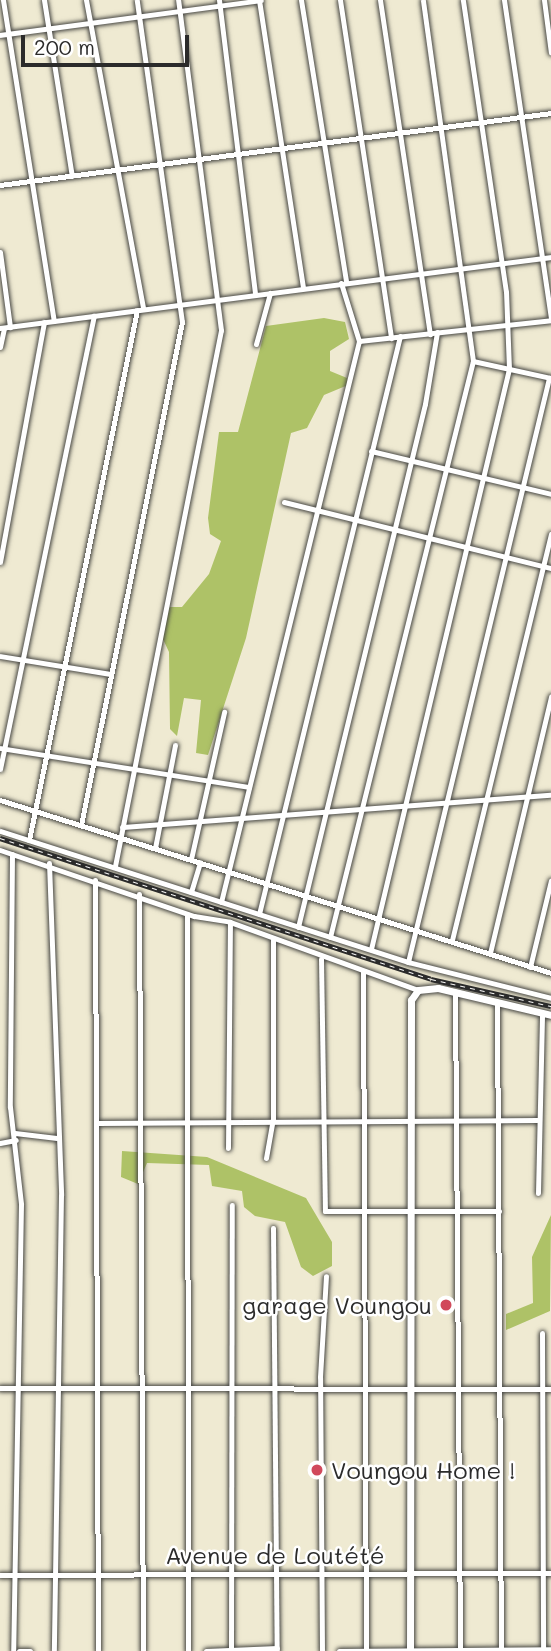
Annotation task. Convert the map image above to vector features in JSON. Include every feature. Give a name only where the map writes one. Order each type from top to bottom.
[{"type":"street","points":[[3,0],[54,321]]},
{"type":"street","points":[[44,0],[72,176]]},
{"type":"street","points":[[29,841],[140,310],[120,169],[86,0]]},
{"type":"street","points":[[81,825],[181,304],[137,0]]},
{"type":"street","points":[[115,866],[131,771],[221,330],[221,299],[178,0]]},
{"type":"street","points":[[0,35],[180,11],[219,3],[260,0],[303,288]]},
{"type":"street","points":[[221,902],[357,340],[343,283],[319,144],[300,0]]},
{"type":"street","points":[[340,0],[391,338]]},
{"type":"street","points":[[298,927],[411,460],[433,333],[380,0]]},
{"type":"street","points":[[330,937],[341,906],[365,810],[473,361],[471,329],[423,0]]},
{"type":"street","points":[[371,949],[469,549],[509,369],[510,324],[463,0]]},
{"type":"street","points":[[357,340],[551,319],[504,0]]},
{"type":"street","points":[[544,0],[551,53]]},
{"type":"street","points":[[219,3],[242,153],[255,294]]},
{"type":"street","points":[[0,185],[319,144],[441,125],[551,113]]},
{"type":"street","points":[[0,252],[4,328],[0,346]]},
{"type":"street","points":[[4,328],[551,257]]},
{"type":"street","points":[[256,344],[270,293]]},
{"type":"street","points":[[0,769],[2,748],[23,660],[94,316]]},
{"type":"street","points":[[0,562],[44,323]]},
{"type":"street","points":[[259,915],[400,336]]},
{"type":"street","points":[[408,962],[444,804],[550,378],[473,361]]},
{"type":"street","points":[[371,451],[551,494]]},
{"type":"street","points":[[284,502],[551,568]]},
{"type":"street","points":[[452,940],[551,534]]},
{"type":"street","points":[[0,656],[110,674]]},
{"type":"street","points":[[490,953],[551,696]]},
{"type":"street","points":[[191,859],[224,712]]},
{"type":"street","points":[[155,848],[175,745]]},
{"type":"street","points":[[2,748],[131,771],[249,787]]},
{"type":"street","points":[[122,827],[160,827],[324,815],[551,795]]},
{"type":"street","points":[[0,800],[34,813],[380,917],[551,973]]},
{"type":"street","points":[[0,831],[408,962],[551,998]]},
{"type":"street","points":[[0,850],[49,863],[139,894],[187,914],[230,922],[321,958],[418,990],[455,993],[551,1015]]},
{"type":"street","points":[[12,854],[15,1137],[20,1232],[13,1390],[13,1651]]},
{"type":"street","points":[[191,892],[200,862]]},
{"type":"street","points":[[49,863],[57,1138],[53,1390],[54,1651]]},
{"type":"street","points":[[96,880],[98,1651]]},
{"type":"street","points":[[530,967],[551,880]]},
{"type":"street","points":[[139,894],[143,1651]]},
{"type":"street","points":[[187,914],[184,1121],[188,1651]]},
{"type":"street","points":[[228,1148],[230,922]]},
{"type":"street","points":[[266,1158],[273,1120],[273,940]]},
{"type":"street","points":[[321,958],[320,1119],[323,1208],[363,1213],[499,1211]]},
{"type":"street","points":[[363,972],[366,1651]]},
{"type":"street","points":[[410,1651],[410,1213],[407,1122],[409,1011],[418,990]]},
{"type":"street","points":[[455,993],[460,1650]]},
{"type":"street","points":[[497,1004],[500,1650]]},
{"type":"street","points":[[538,1193],[537,1120],[542,1013]]},
{"type":"street","points":[[98,1123],[320,1119],[456,1123],[537,1120]]},
{"type":"street","points":[[0,1143],[15,1137],[57,1138]]},
{"type":"street","points":[[231,1650],[232,1205]]},
{"type":"street","points":[[206,1651],[277,1649],[272,1228]]},
{"type":"street","points":[[322,1651],[321,1391],[326,1276]]},
{"type":"street","points":[[542,1332],[542,1650]]},
{"type":"street","points":[[0,1388],[321,1391],[551,1389]]},
{"type":"street","name":"Avenue de Loutété","points":[[0,1575],[551,1573]]},
{"type":"street","points":[[339,1651],[551,1649]]},
{"type":"street","points":[[19,1651],[30,1651]]},
{"type":"green space","points":[[324,318],[345,322],[349,339],[330,351],[330,371],[347,378],[348,385],[324,395],[307,428],[291,433],[246,638],[208,755],[196,753],[201,700],[184,698],[177,736],[170,729],[169,652],[162,637],[168,607],[182,607],[209,574],[221,541],[210,534],[208,518],[219,432],[238,432],[266,326]]},
{"type":"green space","points":[[122,1151],[207,1157],[306,1198],[332,1242],[332,1266],[313,1276],[301,1267],[285,1222],[255,1216],[244,1207],[242,1191],[212,1186],[209,1165],[147,1163],[138,1184],[121,1177]]},
{"type":"green space","points":[[551,1215],[550,1311],[506,1330],[506,1314],[533,1303],[532,1257]]},
{"type":"railway","points":[[0,838],[431,979],[551,1006]]},
{"type":"place","name":"garage Voungou","points":[[446,1305]]},
{"type":"place","name":"Voungou Home !","points":[[317,1470]]}]
